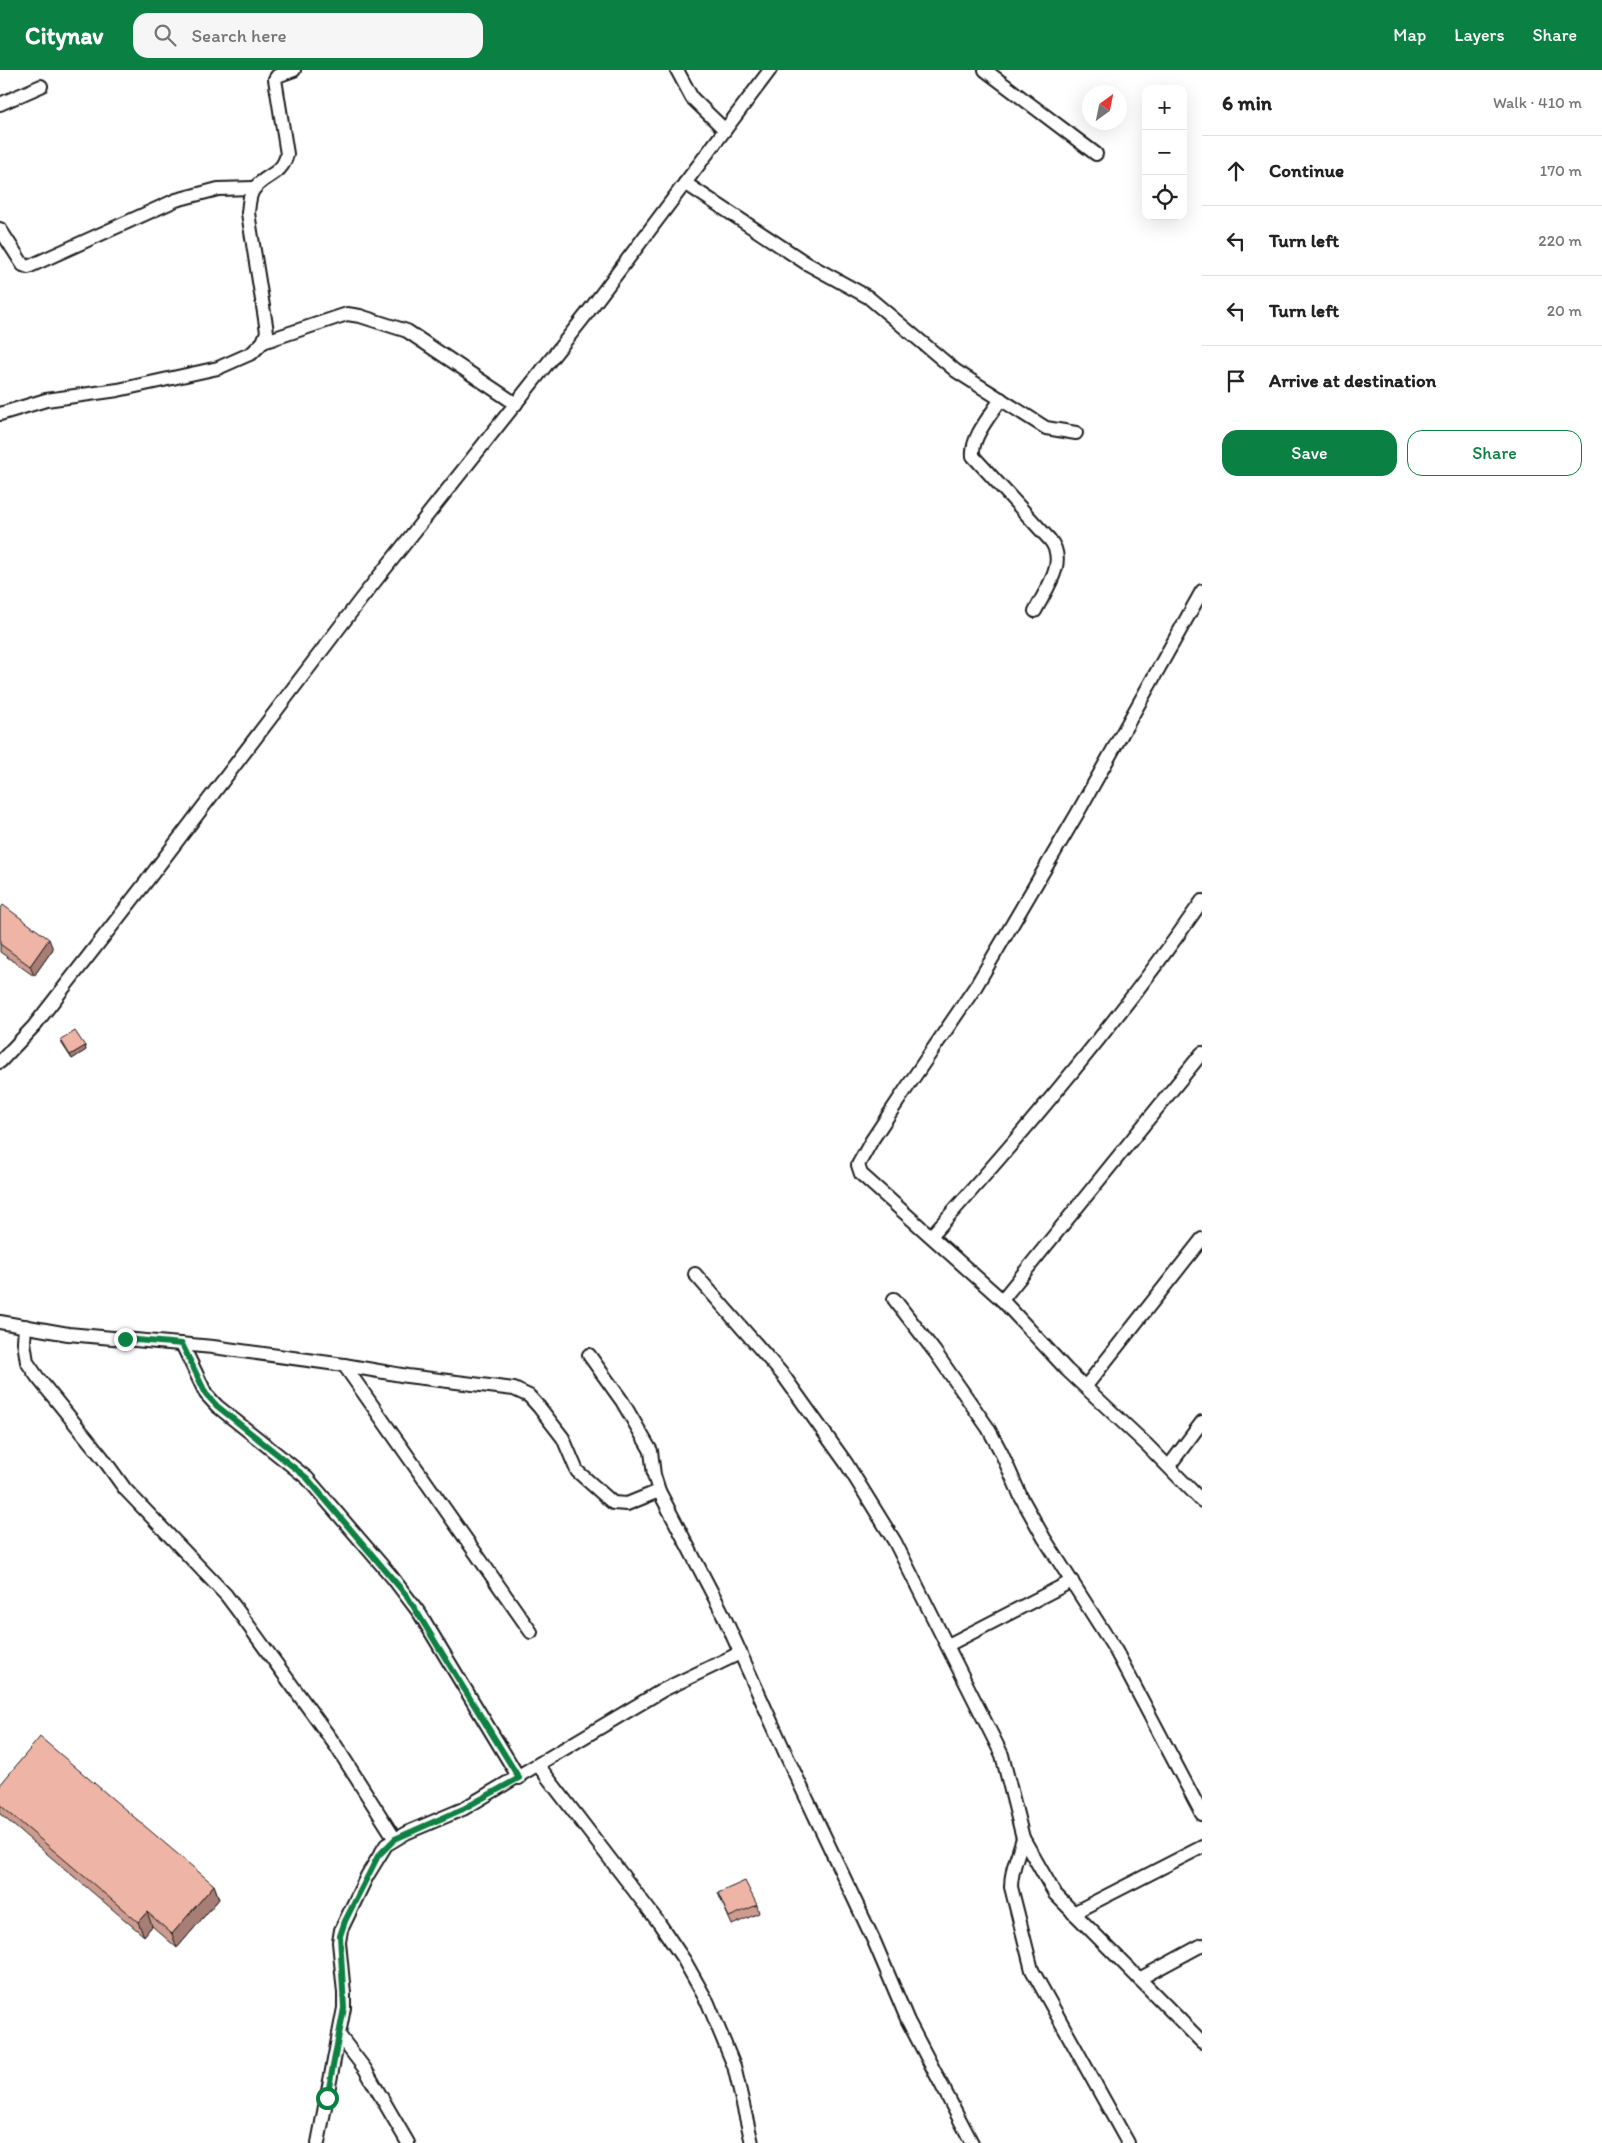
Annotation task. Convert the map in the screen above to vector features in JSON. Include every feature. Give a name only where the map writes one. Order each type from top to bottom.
[{"type":"street","points":[[0,414],[46,400],[118,390],[218,368],[252,353],[263,342],[267,332],[248,213],[250,197],[254,188],[284,164],[287,154],[274,79],[277,76],[294,70]]},
{"type":"street","points":[[678,70],[692,98],[725,130]]},
{"type":"street","points":[[0,1062],[34,1026],[361,599],[585,316],[770,70]]},
{"type":"street","points":[[985,70],[1096,154]]},
{"type":"street","points":[[0,104],[41,86]]},
{"type":"street","points":[[685,183],[806,263],[868,297],[956,372],[1046,428],[1076,433]]},
{"type":"street","points":[[0,229],[23,266],[28,267],[176,200],[218,190],[254,188]]},
{"type":"street","points":[[263,342],[347,314],[360,316],[407,331],[516,404]]},
{"type":"street","points":[[1001,400],[972,448],[974,456],[1050,540],[1057,551],[1058,559],[1054,575],[1035,611]]},
{"type":"street","points":[[1202,591],[1077,814],[976,986],[860,1161],[859,1169],[861,1174],[1002,1300],[1067,1370],[1169,1466],[1202,1501]]},
{"type":"street","points":[[931,1236],[1014,1144],[1099,1038],[1202,901]]},
{"type":"street","points":[[1002,1300],[1202,1053]]},
{"type":"street","points":[[1086,1386],[1202,1239]]},
{"type":"street","points":[[695,1274],[784,1375],[846,1463],[895,1542],[1002,1755],[1024,1838],[1056,1894],[1202,2042]]},
{"type":"street","points":[[894,1299],[935,1352],[988,1428],[1021,1497],[1044,1538],[1120,1660],[1202,1814]]},
{"type":"street","points":[[0,1322],[68,1334],[182,1344],[344,1365],[522,1392],[529,1396],[558,1429],[578,1471],[613,1503],[627,1504],[659,1490]]},
{"type":"street","points":[[25,1326],[24,1342],[28,1362],[38,1378],[102,1457],[125,1489],[226,1595],[336,1746],[395,1839]]},
{"type":"street","points":[[182,1344],[206,1394],[217,1406],[307,1478],[407,1596],[519,1778]]},
{"type":"street","points":[[589,1355],[622,1401],[651,1451],[654,1475],[659,1490],[721,1610],[870,1932],[908,2021],[972,2143]]},
{"type":"street","points":[[344,1365],[531,1632]]},
{"type":"street","points":[[1169,1466],[1202,1422]]},
{"type":"street","points":[[948,1645],[1072,1581]]},
{"type":"street","points":[[318,2143],[340,2035],[344,1993],[339,1951],[341,1930],[378,1856],[395,1839],[463,1809],[519,1778],[663,1690],[740,1653]]},
{"type":"street","points":[[538,1765],[659,1923],[684,1960],[708,2003],[734,2066],[752,2143]]},
{"type":"street","points":[[1024,1838],[1014,1862],[1011,1887],[1032,1970],[1128,2143]]},
{"type":"street","points":[[1073,1913],[1202,1846]]},
{"type":"street","points":[[1139,1979],[1202,1945]]},
{"type":"street","points":[[340,2035],[365,2069],[408,2143]]},
{"type":"building","points":[[3,905],[49,939],[30,966],[0,944],[0,910]]},
{"type":"building","points":[[75,1031],[85,1046],[70,1055],[61,1040]]},
{"type":"building","points":[[40,1737],[214,1885],[172,1934],[147,1912],[138,1922],[0,1805],[0,1785]]},
{"type":"building","points":[[745,1881],[757,1905],[729,1917],[718,1893]]},
{"type":"route","points":[[125,1339],[182,1344],[206,1394],[217,1406],[293,1465],[321,1493],[392,1577],[420,1614],[519,1778],[463,1809],[395,1839],[386,1845],[378,1856],[341,1930],[339,1951],[343,1977],[344,2008],[327,2098]]}]
